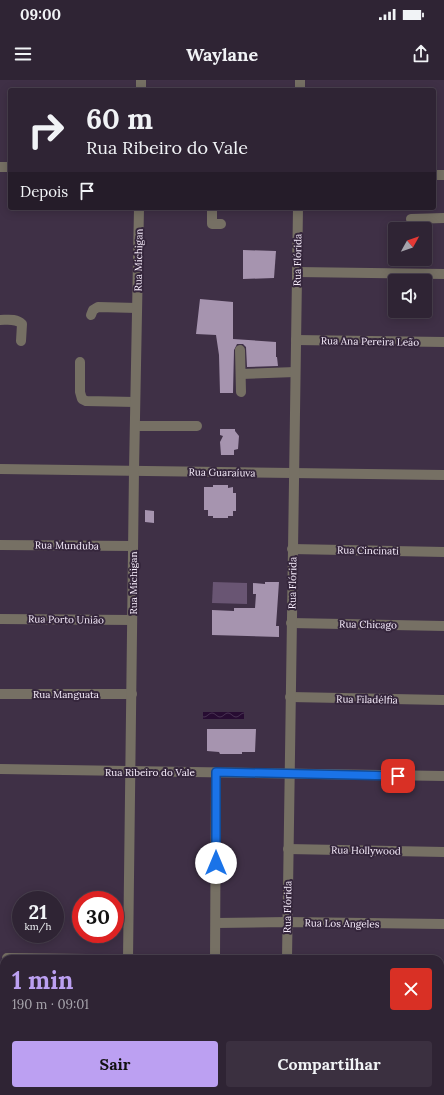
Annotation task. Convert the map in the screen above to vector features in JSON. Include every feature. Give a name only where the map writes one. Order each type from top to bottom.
[{"type":"street","name":"Rua Michigan","points":[[128,955],[139,210]]},
{"type":"street","points":[[212,210],[215,226]]},
{"type":"street","name":"Rua Flórida","points":[[287,955],[298,210]]},
{"type":"street","points":[[411,219],[444,218]]},
{"type":"street","points":[[297,272],[444,274]]},
{"type":"street","points":[[91,315],[93,310],[98,306],[137,308]]},
{"type":"street","points":[[0,320],[16,320],[22,324],[21,341]]},
{"type":"street","name":"Rua Ana Pereira Leão","points":[[296,340],[444,342]]},
{"type":"street","points":[[240,350],[241,392]]},
{"type":"street","points":[[80,362],[80,392],[82,399],[86,402],[135,402]]},
{"type":"street","points":[[241,374],[295,372]]},
{"type":"street","points":[[135,426],[197,426]]},
{"type":"street","name":"Rua Guaraíuva","points":[[0,469],[444,475]]},
{"type":"street","name":"Rua Munduba","points":[[0,545],[133,546]]},
{"type":"street","name":"Rua Cincinati","points":[[292,549],[444,552]]},
{"type":"street","name":"Rua Porto União","points":[[0,619],[132,620]]},
{"type":"street","name":"Rua Chicago","points":[[291,623],[444,626]]},
{"type":"street","name":"Rua Manguata","points":[[0,694],[132,694]]},
{"type":"street","name":"Rua Filadélfia","points":[[290,698],[444,700]]},
{"type":"street","name":"Rua Ribeiro do Vale","points":[[0,769],[444,776]]},
{"type":"street","points":[[215,955],[216,772]]},
{"type":"street","name":"Rua Hollywood","points":[[288,849],[444,852]]},
{"type":"street","name":"Rua Los Angeles","points":[[216,923],[287,922],[444,924]]},
{"type":"shaded area","points":[[213,582],[247,583],[247,604],[212,603]]},
{"type":"water","points":[[203,712],[244,712],[244,719],[203,719]]},
{"type":"building","points":[[243,250],[276,251],[274,278],[243,279]]},
{"type":"building","points":[[200,299],[233,302],[233,339],[276,342],[276,357],[278,366],[247,367],[246,347],[243,344],[237,344],[234,350],[233,393],[220,393],[219,355],[216,335],[196,334]]},
{"type":"building","points":[[220,429],[235,429],[239,436],[238,449],[234,450],[234,455],[221,455],[220,442],[223,436],[220,435]]},
{"type":"building","points":[[213,485],[228,485],[228,488],[233,487],[233,493],[236,493],[236,511],[233,511],[233,516],[228,516],[228,518],[213,518],[213,516],[208,516],[208,510],[204,510],[204,487],[213,487]]},
{"type":"building","points":[[145,510],[154,511],[154,523],[145,522]]},
{"type":"building","points":[[265,582],[279,582],[276,626],[279,626],[279,637],[212,635],[212,610],[234,611],[234,608],[255,608],[256,594],[253,594],[253,583],[265,584]]},
{"type":"building","points":[[207,729],[256,729],[255,752],[242,752],[242,754],[220,754],[219,752],[207,751]]},
{"type":"route","points":[[216,863],[216,772],[398,776]]}]
